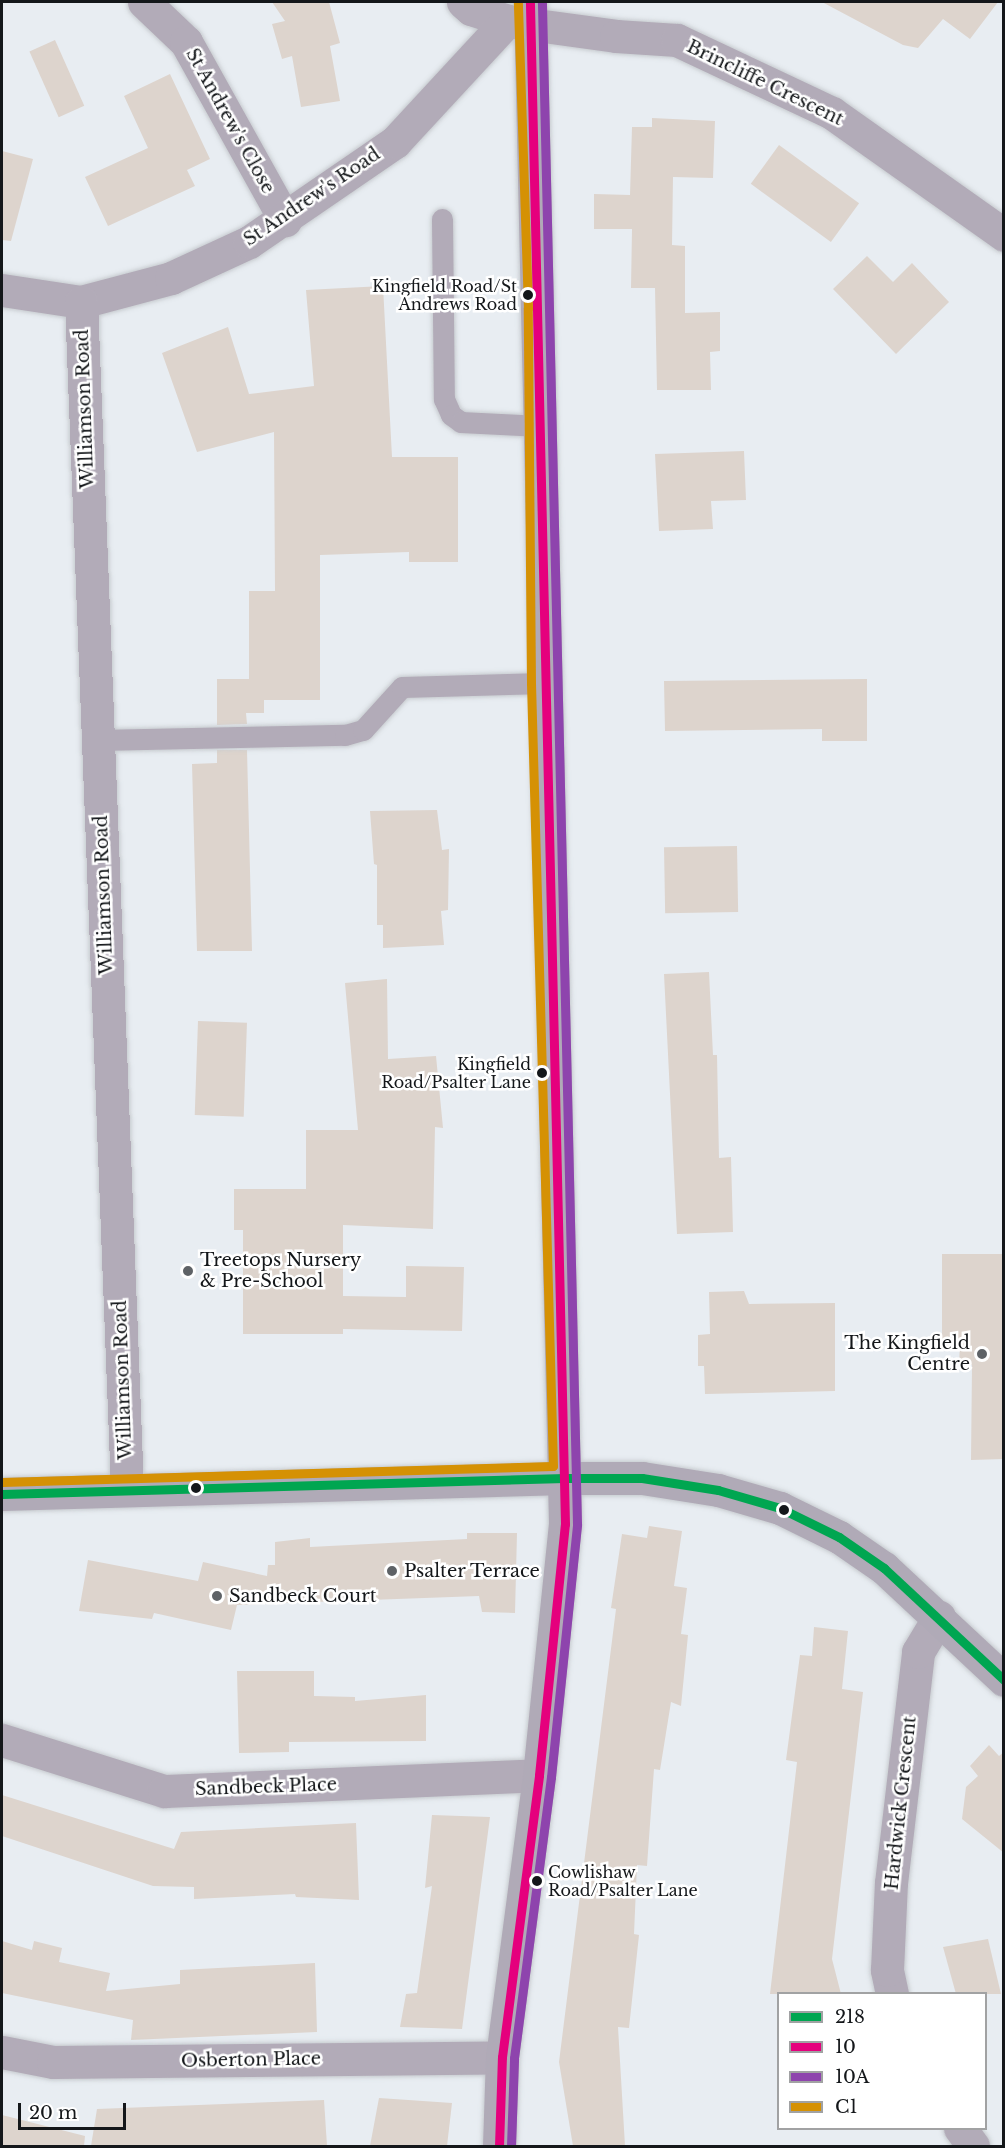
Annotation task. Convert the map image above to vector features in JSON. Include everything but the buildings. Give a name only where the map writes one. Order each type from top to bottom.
[{"type":"street","name":"St Andrew's Close","points":[[144,2],[186,42],[285,220]]},
{"type":"street","name":"Brincliffe Crescent","points":[[463,2],[471,9],[522,15],[616,36],[677,40],[832,113],[1004,235]]},
{"type":"street","name":"St Andrew's Road","points":[[2,290],[81,302],[171,278],[249,242],[285,220],[395,142],[522,15]]},
{"type":"street","points":[[499,2146],[502,2057],[539,1775],[564,1541],[565,1478],[543,683],[540,308],[522,15]]},
{"type":"street","name":"Williamson Road","points":[[81,302],[127,1488]]},
{"type":"street","points":[[2,1494],[127,1488],[565,1478],[671,1482],[749,1497],[780,1508],[820,1527],[884,1568],[1004,1680]]},
{"type":"street","name":"Hardwick Crescent","points":[[892,1992],[887,1970],[891,1883],[918,1652],[939,1617]]},
{"type":"street","name":"Sandbeck Place","points":[[2,1740],[164,1791],[539,1775]]},
{"type":"street","name":"Osberton Place","points":[[2,2052],[53,2062],[502,2057]]},
{"type":"street","points":[[961,2130],[973,2146]]},
{"type":"lane","points":[[442,219],[444,399],[451,415],[475,423],[540,426]]},
{"type":"lane","points":[[98,740],[345,735],[363,730],[402,687],[543,683]]},
{"type":"transit line","name":"C1","points":[[2,1482],[553,1466],[531,683],[528,308],[518,2]]},
{"type":"transit line","name":"10","points":[[499,2146],[502,2057],[539,1775],[565,1524],[530,2]]},
{"type":"transit line","name":"10A","points":[[511,2146],[514,2058],[551,1777],[577,1524],[542,2]]},
{"type":"transit line","name":"218","points":[[2,1494],[565,1478],[642,1478],[718,1490],[780,1508],[839,1537],[884,1568],[1004,1680]]},
{"type":"place","name":"Kingfield Road/St Andrews Road","points":[[528,295]]},
{"type":"place","name":"Kingfield Road/Psalter Lane","points":[[542,1073]]},
{"type":"place","name":"Treetops Nursery & Pre-School","points":[[188,1271]]},
{"type":"place","name":"The Kingfield Centre","points":[[982,1354]]},
{"type":"place","name":"Psalter Terrace","points":[[392,1571]]},
{"type":"place","name":"Sandbeck Court","points":[[217,1596]]},
{"type":"place","name":"Cowlishaw Road/Psalter Lane","points":[[537,1881]]}]
